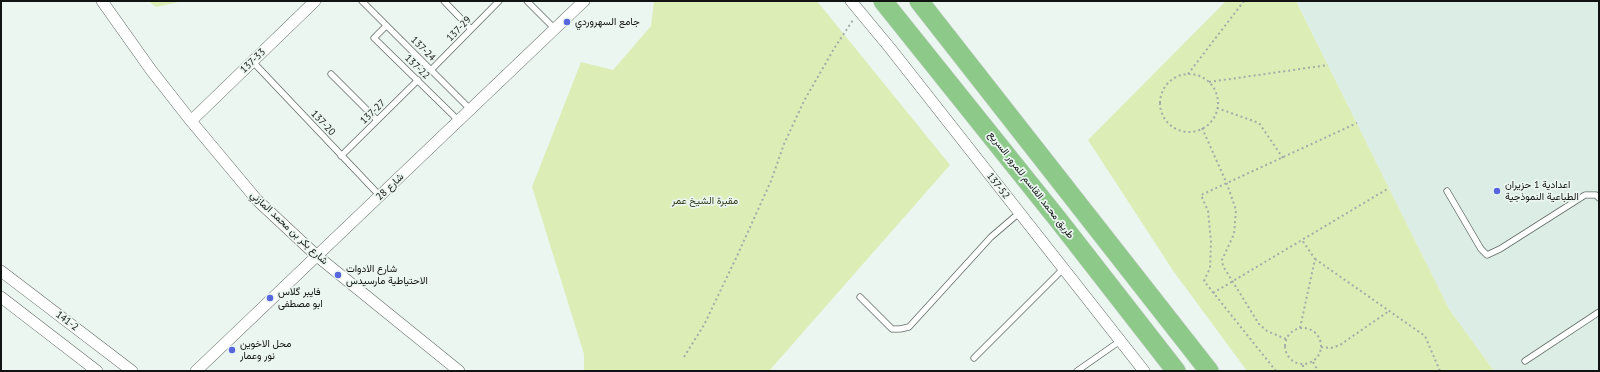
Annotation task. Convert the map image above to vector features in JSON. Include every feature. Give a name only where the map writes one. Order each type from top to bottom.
[{"type":"highway","name":"طريق محمد القاسم للمرور السريع","points":[[883,1],[1056,216],[1176,371]]},
{"type":"highway","points":[[919,1],[1209,371]]},
{"type":"street","name":"شارع بكر بن محمد المازني","points":[[102,1],[151,70],[191,121],[257,200],[317,256],[460,371]]},
{"type":"street","name":"137-33","points":[[191,121],[315,1]]},
{"type":"street","name":"شارع 28","points":[[196,371],[584,1]]},
{"type":"street","name":"137-52","points":[[851,1],[1144,371]]},
{"type":"street","name":"141-2","points":[[1,271],[132,371]]},
{"type":"street","points":[[1,297],[97,371]]},
{"type":"lane","name":"137-24","points":[[362,1],[471,110]]},
{"type":"lane","points":[[444,1],[471,30]]},
{"type":"lane","name":"137-29","points":[[431,70],[499,1]]},
{"type":"lane","points":[[527,1],[555,29]]},
{"type":"lane","name":"137-22","points":[[386,26],[374,38],[459,121]]},
{"type":"lane","name":"137-20","points":[[253,62],[380,197]]},
{"type":"lane","points":[[331,74],[378,120]]},
{"type":"lane","name":"137-27","points":[[341,156],[418,80]]},
{"type":"lane","points":[[1447,191],[1481,249],[1487,255],[1500,249],[1585,195],[1596,195],[1599,198]]},
{"type":"lane","points":[[860,297],[892,329],[909,327],[991,237],[1019,213]]},
{"type":"lane","points":[[974,358],[1063,270]]},
{"type":"lane","points":[[1525,361],[1599,312]]},
{"type":"lane","points":[[1078,371],[1120,340]]},
{"type":"path","points":[[1188,74],[1244,1]]},
{"type":"path","points":[[684,357],[704,325],[737,256],[771,181],[784,144],[804,100],[859,10]]},
{"type":"path","points":[[1209,82],[1328,65]]},
{"type":"path","points":[[1188,74],[1198,75],[1209,82],[1216,94],[1218,103],[1211,120],[1196,131],[1177,129],[1169,124],[1163,116],[1160,106],[1160,97],[1170,80],[1178,76],[1188,74]]},
{"type":"path","points":[[1217,108],[1259,123],[1283,158]]},
{"type":"path","points":[[1276,371],[1204,281],[1210,268],[1211,242],[1208,211],[1201,195],[1357,123]]},
{"type":"path","points":[[1202,128],[1227,184],[1236,210],[1236,222],[1231,243],[1222,260],[1223,266],[1259,324],[1266,331],[1286,339]]},
{"type":"path","points":[[1213,293],[1389,188]]},
{"type":"path","points":[[1302,240],[1315,259],[1425,336],[1440,371]]},
{"type":"path","points":[[1300,328],[1315,259]]},
{"type":"path","points":[[1321,347],[1331,348],[1340,344],[1390,311]]},
{"type":"path","points":[[1300,328],[1306,328],[1317,334],[1320,339],[1321,347],[1318,356],[1313,362],[1303,365],[1297,364],[1287,356],[1284,345],[1289,334],[1300,328]]},
{"type":"path","points":[[1313,362],[1318,371]]},
{"type":"path","points":[[1303,365],[1303,371]]},
{"type":"shaded area","points":[[1296,1],[1599,1],[1599,371],[1494,371],[1449,309]]},
{"type":"green space","points":[[148,1],[183,1],[156,7]]},
{"type":"green space","name":"مقبرة الشيخ عمر","points":[[654,1],[817,1],[950,165],[769,371],[584,371],[584,354],[532,187],[581,62],[613,70],[651,26]]},
{"type":"green space","points":[[1226,1],[1296,1],[1449,309],[1494,371],[1247,371],[1174,272],[1088,140]]},
{"type":"place","name":"جامع السهروردي","points":[[567,22]]},
{"type":"place","name":"اعدادية 1 حزيران الطباعية النموذجية","points":[[1497,191]]},
{"type":"place","name":"شارع الادوات الاحتياطية مارسيدس","points":[[338,275]]},
{"type":"place","name":"فايبر گلاس ابو مصطفى","points":[[270,298]]},
{"type":"place","name":"محل الاخوين نور وعمار","points":[[232,350]]}]
